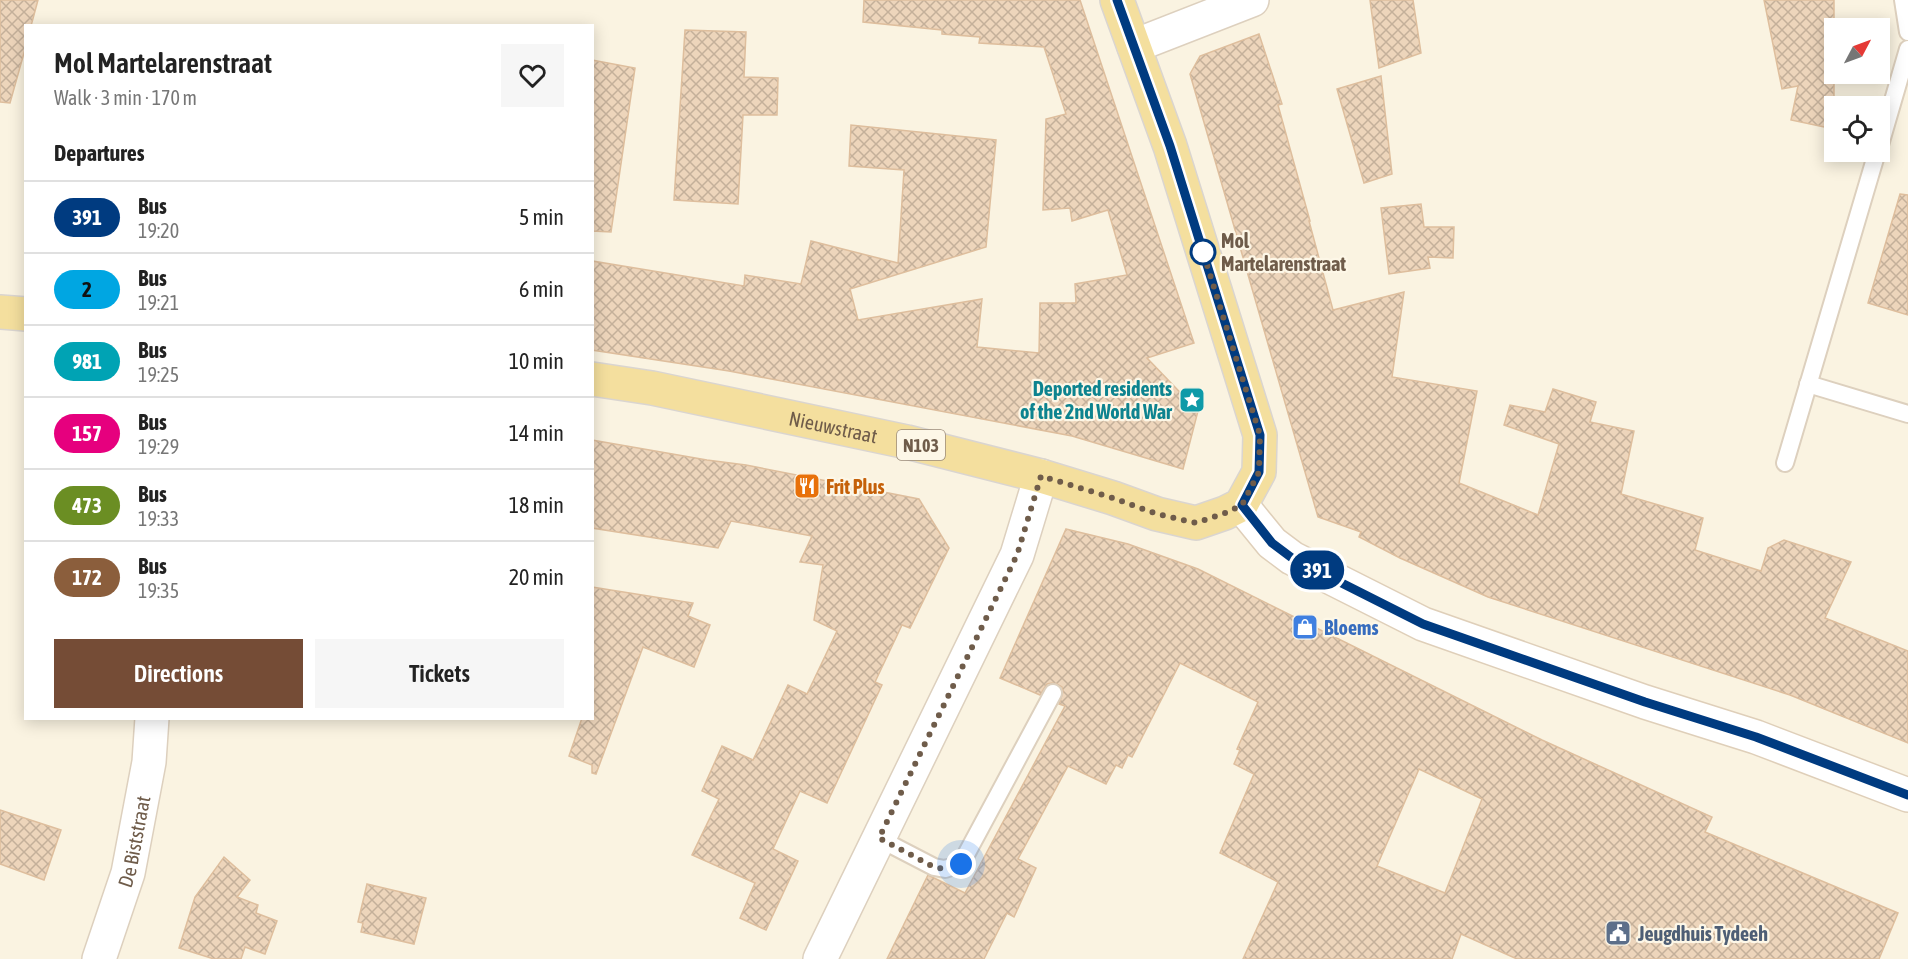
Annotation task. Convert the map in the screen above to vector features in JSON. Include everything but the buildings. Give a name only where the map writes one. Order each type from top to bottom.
[{"type":"main road","points":[[1117,0],[1170,146],[1260,435],[1259,472],[1242,505]]},
{"type":"main road","points":[[0,312],[24,314]]},
{"type":"main road","name":"Nieuwstraat","points":[[594,379],[652,388],[908,442],[1041,476],[1157,514],[1196,523],[1242,505]]},
{"type":"street","points":[[1134,46],[1252,0]]},
{"type":"street","points":[[820,959],[1017,555],[1041,476]]},
{"type":"street","points":[[1242,505],[1272,543],[1292,558],[1423,624],[1645,702],[1756,737],[1908,795]]},
{"type":"street","name":"De Biststraat","points":[[99,959],[128,873],[149,762],[152,720]]},
{"type":"lane","points":[[1904,0],[1908,32]]},
{"type":"lane","points":[[1890,110],[1908,49]]},
{"type":"lane","points":[[1785,463],[1874,162]]},
{"type":"lane","points":[[1808,384],[1908,414]]},
{"type":"lane","points":[[879,838],[934,867],[945,869],[961,864],[1053,693]]},
{"type":"bus line","name":"391","points":[[1117,0],[1170,146],[1260,435],[1259,472],[1242,505],[1272,543],[1292,558],[1423,624],[1645,702],[1756,737],[1908,795]]},
{"type":"place","name":"Mol Martelarenstraat","points":[[1203,252]]},
{"type":"place","name":"Deported residents of the 2nd World War","points":[[1192,400]]},
{"type":"place","name":"Frit Plus","points":[[807,486]]},
{"type":"place","name":"Bloems","points":[[1305,627]]},
{"type":"place","name":"Jeugdhuis Tydeeh","points":[[1618,933]]},
{"type":"route","points":[[961,864],[945,869],[934,867],[879,838],[1017,555],[1041,476],[1157,514],[1196,523],[1242,505],[1259,472],[1260,435],[1203,252]]}]
